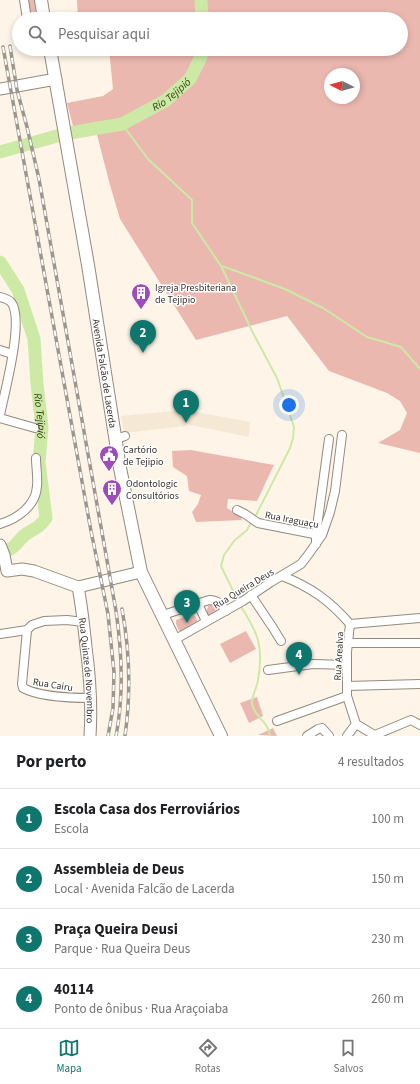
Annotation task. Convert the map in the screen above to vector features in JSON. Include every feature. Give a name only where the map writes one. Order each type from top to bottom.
[{"type":"main road","points":[[41,0],[43,12]]},
{"type":"main road","name":"Avenida Falcão de Lacerda","points":[[51,56],[120,438],[120,468],[141,572],[221,736]]},
{"type":"street","points":[[24,0],[26,12]]},
{"type":"street","points":[[0,89],[56,78]]},
{"type":"street","points":[[0,297],[8,299],[13,306],[16,331],[0,417],[35,428]]},
{"type":"street","points":[[0,350],[12,354]]},
{"type":"street","name":"Rua Queira Deus","points":[[174,640],[228,610],[301,564],[316,544],[330,512],[335,491],[342,435]]},
{"type":"street","name":"Rua Queira Deus","points":[[319,535],[329,439]]},
{"type":"street","points":[[0,524],[10,520],[29,507],[37,488],[36,458]]},
{"type":"street","name":"Rua Iraguaçu","points":[[237,510],[262,524],[319,535]]},
{"type":"street","points":[[2,550],[4,572],[22,569],[50,576],[78,587],[141,572]]},
{"type":"street","name":"Rua Arealva","points":[[282,576],[296,581],[317,593],[338,611],[350,624],[347,665],[347,696],[356,724]]},
{"type":"street","name":"Rua Quinze de Novembro","points":[[78,587],[91,698],[90,736]]},
{"type":"street","points":[[251,595],[281,641]]},
{"type":"street","points":[[163,615],[209,600],[215,600],[228,610]]},
{"type":"street","points":[[198,604],[206,621]]},
{"type":"street","points":[[350,624],[420,618]]},
{"type":"street","points":[[0,634],[27,630],[44,621],[67,620],[83,622]]},
{"type":"street","name":"Rua Cairu","points":[[27,630],[22,684],[23,688],[34,692],[62,697],[91,698]]},
{"type":"street","points":[[348,642],[420,642]]},
{"type":"street","points":[[268,670],[313,664],[347,665]]},
{"type":"street","points":[[347,686],[420,684]]},
{"type":"street","points":[[277,720],[347,696]]},
{"type":"street","points":[[347,736],[356,724],[376,736],[412,720],[420,726]]},
{"type":"street","points":[[307,736],[320,728],[324,729],[329,736]]},
{"type":"shaded area","points":[[24,0],[41,0],[40,12],[26,12]]},
{"type":"shaded area","points":[[77,0],[420,0],[420,453],[378,443],[400,430],[407,413],[400,401],[387,393],[329,371],[287,316],[196,340],[120,219],[96,131],[73,126],[67,103],[103,96],[113,89],[110,56],[408,56],[408,12],[78,12]]},
{"type":"shaded area","points":[[184,410],[250,422],[249,437],[186,424],[186,426],[124,433],[121,416]]},
{"type":"shaded area","points":[[191,450],[274,465],[257,501],[228,499],[227,508],[240,516],[242,520],[196,522],[192,512],[198,504],[201,495],[189,491],[187,476],[173,467],[172,451]]},
{"type":"shaded area","points":[[214,604],[222,609],[209,618],[206,614],[208,606]]},
{"type":"shaded area","points":[[192,614],[198,622],[182,632],[179,631],[176,620]]},
{"type":"shaded area","points":[[246,631],[256,649],[230,663],[220,644]]},
{"type":"shaded area","points":[[257,697],[263,716],[249,723],[240,703]]},
{"type":"shaded area","points":[[273,728],[277,736],[258,735]]},
{"type":"waterway","name":"Rio Tejipió","points":[[201,0],[202,12]]},
{"type":"waterway","points":[[0,152],[64,134],[122,124],[165,101],[190,79],[201,56]]},
{"type":"waterway","points":[[122,124],[148,159],[192,200],[192,223],[221,266],[253,333],[277,378],[294,427],[290,448],[255,517]]},
{"type":"waterway","name":"Rio Tejipió","points":[[0,262],[18,290],[34,339],[42,427],[39,462],[46,518],[39,526],[26,534],[12,548],[4,552],[0,552]]},
{"type":"waterway","points":[[222,266],[285,289],[323,308],[367,337],[401,347],[420,369]]},
{"type":"waterway","points":[[238,601],[221,566],[224,555],[234,541],[247,530],[252,521]]},
{"type":"waterway","points":[[240,605],[255,632],[260,649],[260,668],[252,698],[252,704],[255,712],[267,726],[270,736]]},
{"type":"railway","points":[[10,46],[17,90],[39,179],[116,611],[120,642],[121,674],[119,721],[116,736]]},
{"type":"railway","points":[[3,47],[91,531],[108,614],[114,672],[113,708],[108,736]]},
{"type":"railway","points":[[122,609],[127,641],[129,672],[125,736]]},
{"type":"place","name":"Igreja Presbiteriana de Tejipio","points":[[141,310]]},
{"type":"place","name":"Assembleia de Deus","points":[[143,353]]},
{"type":"place","name":"Escola Casa dos Ferroviários","points":[[186,423]]},
{"type":"place","name":"Cartório de Tejipio","points":[[109,472]]},
{"type":"place","name":"Odontologic Consultórios","points":[[112,506]]},
{"type":"place","name":"Praça Queira Deusi","points":[[187,623]]},
{"type":"place","name":"40114","points":[[299,675]]}]
